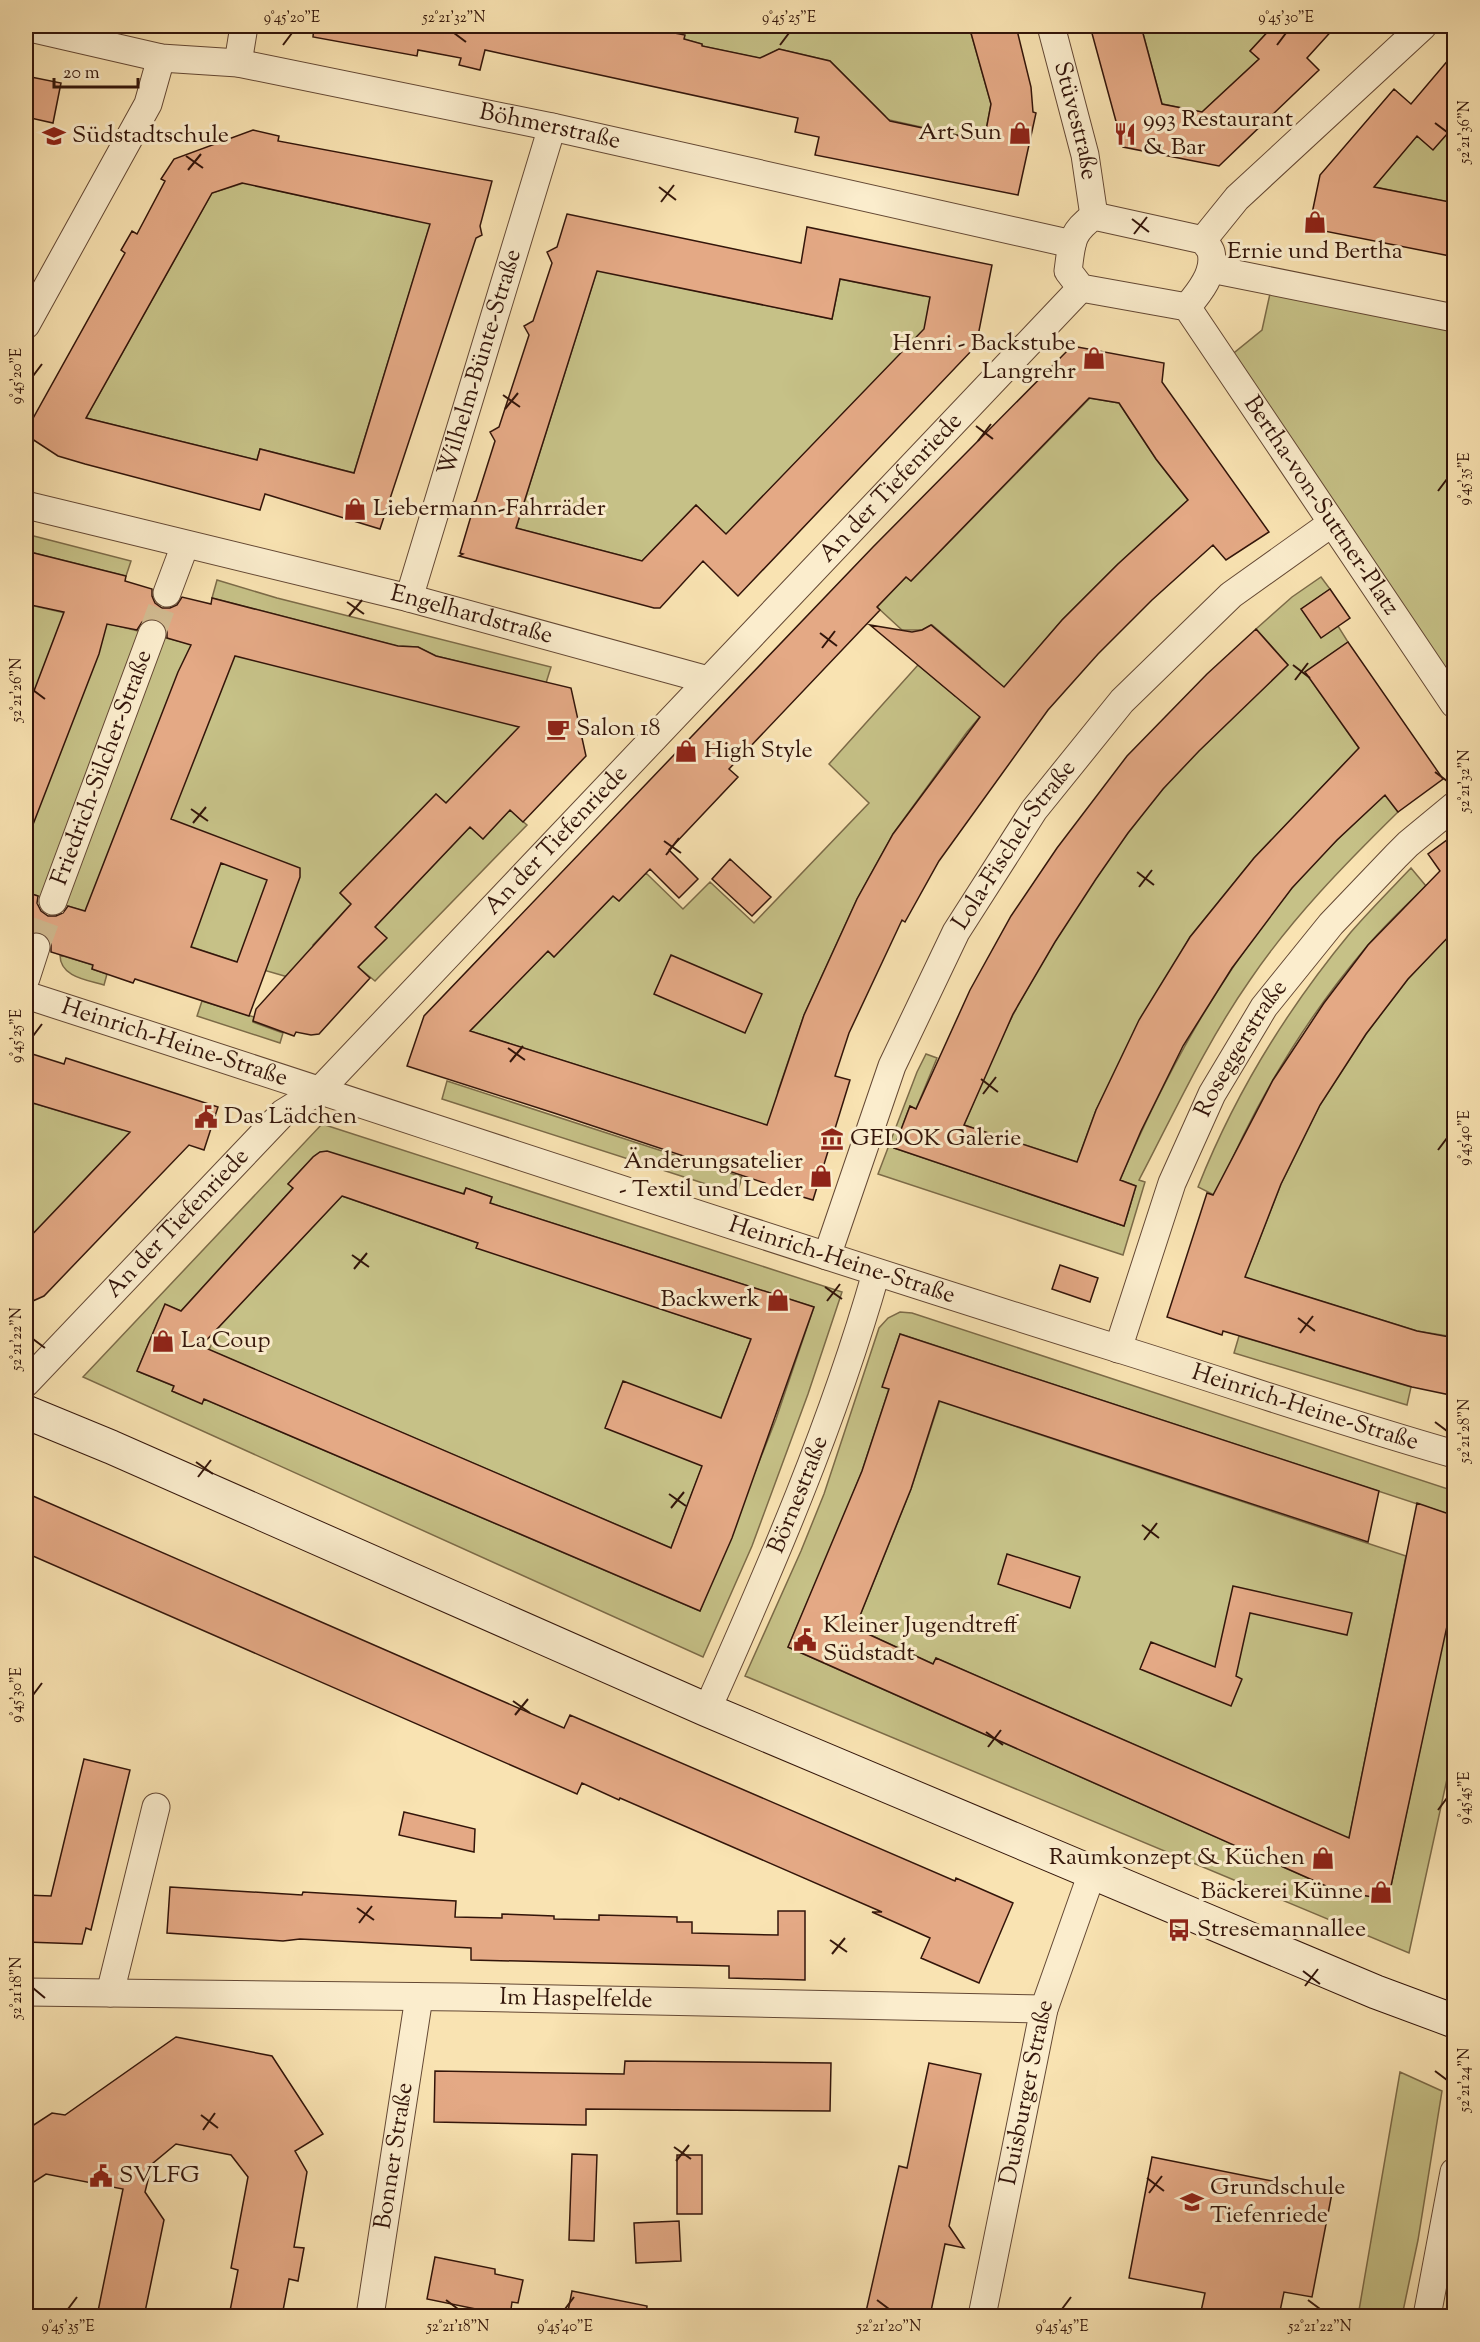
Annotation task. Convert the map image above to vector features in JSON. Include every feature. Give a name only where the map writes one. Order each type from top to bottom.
[{"type":"street","points":[[238,63],[244,26]]},
{"type":"street","name":"Stüvestraße","points":[[1051,26],[1085,155],[1094,216]]},
{"type":"street","points":[[1203,240],[1237,198],[1423,26]]},
{"type":"street","name":"Böhmerstraße","points":[[26,27],[161,58],[238,63],[552,127],[1072,244]]},
{"type":"street","points":[[26,325],[148,104],[161,58]]},
{"type":"street","name":"Wilhelm-Bünte-Straße","points":[[409,598],[552,127]]},
{"type":"street","points":[[1094,216],[1203,240],[1211,251],[1211,269],[1201,291],[1187,307],[1081,288],[1068,271],[1072,244],[1079,227],[1094,216]]},
{"type":"street","points":[[1211,269],[1455,318]]},
{"type":"street","name":"An der Tiefenriede","points":[[26,1383],[283,1113],[320,1089],[1081,288]]},
{"type":"street","name":"Bertha-von-Suttner-Platz","points":[[1187,307],[1455,704]]},
{"type":"street","name":"Engelhardstraße","points":[[26,505],[409,598],[708,680]]},
{"type":"street","name":"Lola-Fischel-Straße","points":[[827,1256],[897,1055],[956,932],[1035,810],[1122,701],[1214,611],[1231,595],[1332,523]]},
{"type":"street","points":[[167,593],[185,545]]},
{"type":"street","name":"Friedrich-Silcher-Straße","points":[[52,901],[152,634]]},
{"type":"street","name":"Roseggerstraße","points":[[1118,1348],[1172,1182],[1212,1094],[1264,1007],[1331,924],[1408,844],[1455,806]]},
{"type":"street","points":[[26,978],[36,947]]},
{"type":"street","name":"Heinrich-Heine-Straße","points":[[26,995],[320,1089],[876,1273],[1118,1348],[1362,1428],[1455,1454]]},
{"type":"street","name":"Börnestraße","points":[[707,1710],[770,1571],[809,1472],[842,1381],[876,1273]]},
{"type":"street","points":[[26,1412],[111,1447],[707,1710],[1415,2008],[1455,2021]]},
{"type":"street","points":[[110,1993],[156,1807]]},
{"type":"street","name":"Duisburger Straße","points":[[982,2316],[1044,2009],[1092,1873]]},
{"type":"street","name":"Im Haspelfelde","points":[[26,1992],[1044,2009]]},
{"type":"street","name":"Bonner Straße","points":[[370,2316],[419,1997]]},
{"type":"street","points":[[1427,2316],[1455,2172]]},
{"type":"shaded area","points":[[637,26],[969,26],[991,104],[984,141],[885,119],[885,116],[830,61],[779,49],[763,59],[702,46],[702,44],[684,39],[684,35]]},
{"type":"shaded area","points":[[1141,26],[1273,26],[1250,51],[1259,59],[1202,112],[1162,104]]},
{"type":"shaded area","points":[[1454,125],[1454,203],[1375,187],[1377,176],[1417,136],[1433,149]]},
{"type":"shaded area","points":[[253,180],[266,188],[397,217],[432,219],[354,473],[260,449],[257,460],[86,418],[212,193]]},
{"type":"shaded area","points":[[599,264],[634,278],[832,319],[840,279],[923,296],[931,292],[925,329],[722,539],[715,524],[696,505],[642,561],[516,528]]},
{"type":"shaded area","points":[[1273,280],[1454,318],[1454,705],[1224,361],[1262,330]]},
{"type":"shaded area","points":[[1090,398],[1119,403],[1156,459],[1188,500],[1118,564],[1062,620],[967,732],[893,834],[857,899],[804,1015],[778,1091],[781,1130],[470,1031],[548,951],[554,957],[613,896],[619,901],[646,873],[683,909],[710,882],[754,923],[869,803],[829,764],[918,665],[955,696],[980,666],[932,625],[922,630],[902,630],[877,607],[906,577],[911,581]]},
{"type":"shaded area","points":[[26,534],[131,561],[126,576],[26,551]]},
{"type":"shaded area","points":[[1321,577],[1330,589],[1302,609],[1338,626],[1348,642],[1305,672],[1359,748],[1254,858],[1190,937],[1096,1110],[1077,1162],[964,1125],[1014,1013],[1064,926],[1101,870],[1141,816],[1177,773],[1288,665],[1256,629],[1292,597]]},
{"type":"shaded area","points":[[217,580],[277,598],[551,667],[546,683],[436,656],[418,647],[397,646],[212,598]]},
{"type":"shaded area","points":[[26,604],[530,729],[485,763],[446,803],[436,794],[340,893],[351,904],[313,945],[320,953],[302,981],[243,964],[26,892]]},
{"type":"shaded area","points":[[1385,795],[1398,812],[1339,872],[1283,935],[1234,1004],[1205,1053],[1139,1180],[1145,1182],[1123,1255],[878,1174],[926,1054],[937,1058],[916,1109],[910,1106],[894,1148],[1124,1226],[1136,1186],[1120,1180],[1155,1102],[1195,1028],[1240,957],[1291,889],[1325,852]]},
{"type":"shaded area","points":[[510,810],[527,825],[375,981],[358,967],[386,938],[375,927],[470,827],[483,839]]},
{"type":"shaded area","points":[[1411,868],[1426,886],[1368,945],[1302,1033],[1246,1129],[1216,1196],[1198,1187],[1228,1119],[1284,1022],[1351,932]]},
{"type":"shaded area","points":[[1454,930],[1454,1302],[1448,1336],[1417,1331],[1240,1276],[1251,1261],[1281,1184],[1320,1105],[1366,1034],[1408,979]]},
{"type":"shaded area","points":[[60,955],[93,965],[92,969],[107,974],[104,985],[69,973],[61,962]]},
{"type":"shaded area","points":[[202,1001],[254,1017],[253,1022],[283,1033],[280,1043],[197,1016]]},
{"type":"shaded area","points":[[447,1081],[742,1177],[737,1194],[442,1099]]},
{"type":"shaded area","points":[[26,1101],[122,1130],[124,1124],[149,1133],[108,1155],[26,1241]]},
{"type":"shaded area","points":[[322,1124],[842,1292],[808,1394],[752,1546],[703,1657],[83,1377]],"holes":[[[320,1152],[463,1194],[466,1188],[492,1197],[490,1203],[814,1307],[776,1419],[700,1611],[204,1399],[202,1403],[172,1391],[174,1386],[137,1371],[165,1305],[181,1311],[293,1188],[288,1184]]]},
{"type":"shaded area","points":[[342,1196],[478,1243],[477,1247],[751,1339],[671,1548],[209,1350],[219,1327]]},
{"type":"shaded area","points":[[900,1312],[912,1313],[1454,1491],[1454,1516],[900,1334],[883,1386],[889,1389],[862,1471],[788,1647],[1335,1890],[1388,1900],[1454,1589],[1454,1747],[1409,1953],[745,1676],[824,1494],[879,1328],[888,1318]]},
{"type":"shaded area","points":[[1239,1336],[1411,1387],[1407,1405],[1234,1353]]},
{"type":"shaded area","points":[[941,1397],[970,1407],[969,1411],[1406,1556],[1348,1844],[1311,1822],[936,1658],[933,1664],[855,1628],[911,1489]]},
{"type":"shaded area","points":[[1400,2072],[1442,2091],[1418,2240],[1402,2316],[1358,2316]]},
{"type":"building","points":[[314,26],[637,26],[685,35],[684,39],[702,44],[702,46],[760,58],[779,49],[830,61],[890,121],[984,141],[991,104],[969,26],[1016,26],[1031,87],[1033,112],[1036,113],[1018,195],[815,155],[819,137],[795,132],[798,118],[485,50],[480,70],[459,65],[461,58],[418,50],[417,56],[313,37]]},
{"type":"building","points":[[1090,26],[1141,26],[1162,104],[1202,112],[1259,59],[1250,51],[1273,26],[1336,26],[1307,58],[1319,70],[1219,166],[1123,147]]},
{"type":"building","points":[[1455,52],[1455,125],[1433,150],[1417,136],[1374,187],[1455,203],[1455,257],[1309,228],[1320,175],[1394,89],[1411,104]]},
{"type":"building","points":[[26,76],[61,83],[53,123],[26,117]]},
{"type":"building","points":[[253,130],[279,136],[278,141],[492,181],[480,226],[482,235],[476,238],[380,529],[265,494],[260,510],[85,464],[58,456],[26,435],[26,431],[125,253],[121,250],[132,231],[137,234],[165,181],[161,179],[174,159]],"holes":[[[242,183],[430,224],[354,473],[260,449],[257,460],[86,418],[212,193]]]},
{"type":"building","points":[[567,214],[801,263],[807,227],[992,265],[976,346],[738,596],[703,561],[660,608],[654,608],[459,556],[463,554],[460,553],[471,516],[467,506],[476,501],[495,441],[490,432],[499,427],[529,335],[524,326],[533,321],[552,263],[547,252],[557,247]],"holes":[[[597,271],[832,319],[840,279],[930,297],[924,329],[726,534],[696,505],[642,561],[516,528]]]},
{"type":"building","points":[[1072,346],[1164,363],[1162,382],[1269,532],[1226,560],[1213,545],[1152,600],[1098,654],[1048,710],[939,861],[905,922],[902,920],[849,1033],[835,1076],[850,1080],[813,1200],[407,1066],[424,1016],[873,547]],"holes":[[[1089,398],[1119,403],[1156,459],[1188,500],[1118,564],[1062,620],[1004,687],[931,625],[912,632],[870,625],[980,717],[893,834],[857,899],[804,1015],[767,1125],[470,1031],[548,951],[554,957],[613,896],[619,901],[650,869],[679,898],[698,879],[669,850],[738,777],[729,769],[880,610],[877,607],[906,577],[911,581]]]},
{"type":"building","points":[[26,551],[126,576],[125,581],[152,589],[155,603],[162,608],[177,605],[182,597],[211,604],[212,598],[398,646],[418,647],[436,656],[571,688],[586,756],[523,822],[510,810],[483,839],[470,827],[375,927],[387,938],[358,967],[370,978],[319,1034],[296,1032],[294,1036],[253,1021],[256,1009],[351,904],[340,893],[436,794],[446,803],[519,727],[235,656],[171,819],[300,868],[300,877],[249,1016],[135,979],[133,983],[92,969],[93,965],[51,952],[48,937],[41,932],[26,935],[26,892],[38,896],[37,903],[41,911],[48,916],[63,913],[68,906],[85,911],[178,672],[191,645],[167,638],[164,624],[157,619],[150,618],[142,622],[137,630],[107,624],[99,654],[26,840],[26,712],[64,612],[26,604]],"holes":[[[221,863],[267,880],[237,962],[191,947]]]},
{"type":"building","points":[[1330,589],[1350,618],[1321,638],[1301,609]]},
{"type":"building","points":[[1256,629],[1288,665],[1199,751],[1163,789],[1128,833],[1055,942],[1013,1014],[964,1125],[1077,1162],[1096,1110],[1139,1020],[1190,937],[1254,858],[1359,748],[1305,672],[1348,642],[1443,779],[1398,812],[1385,795],[1337,840],[1292,888],[1232,968],[1183,1046],[1141,1131],[1120,1180],[1136,1186],[1124,1226],[894,1148],[910,1106],[916,1109],[970,990],[1011,916],[1057,848],[1127,756],[1207,674]]},
{"type":"building","points":[[1455,834],[1455,930],[1408,979],[1366,1034],[1320,1105],[1281,1184],[1245,1277],[1417,1331],[1455,1338],[1455,1396],[1412,1387],[1223,1331],[1222,1335],[1167,1317],[1207,1193],[1213,1195],[1273,1080],[1324,1003],[1368,945],[1440,871],[1428,854]]},
{"type":"building","points":[[730,859],[771,897],[752,916],[712,879]]},
{"type":"building","points":[[671,955],[762,994],[745,1033],[654,994]]},
{"type":"building","points":[[26,1052],[64,1064],[66,1058],[218,1107],[204,1150],[189,1145],[44,1296],[26,1304],[26,1241],[130,1132],[26,1101]]},
{"type":"building","points":[[327,1151],[464,1194],[466,1188],[492,1197],[490,1203],[814,1307],[732,1538],[700,1611],[204,1399],[202,1404],[172,1391],[174,1386],[137,1371],[165,1304],[181,1311],[293,1188],[288,1184],[320,1152]],"holes":[[[342,1196],[478,1243],[476,1248],[751,1339],[721,1418],[623,1381],[605,1428],[702,1466],[671,1548],[201,1346]]]},
{"type":"building","points":[[1060,1265],[1098,1278],[1090,1302],[1052,1289]]},
{"type":"building","points":[[900,1334],[1379,1491],[1368,1542],[939,1401],[911,1489],[855,1628],[933,1664],[936,1658],[1349,1838],[1417,1503],[1455,1516],[1455,1589],[1388,1900],[1335,1890],[788,1647],[862,1471],[889,1389],[882,1387]]},
{"type":"building","points":[[26,1493],[564,1728],[570,1715],[955,1881],[956,1878],[1013,1903],[979,1983],[921,1958],[930,1938],[872,1912],[882,1912],[582,1783],[577,1794],[26,1553]]},
{"type":"building","points":[[1007,1554],[1080,1577],[1070,1608],[998,1584]]},
{"type":"building","points":[[1233,1586],[1352,1613],[1347,1635],[1250,1613],[1236,1676],[1242,1679],[1231,1706],[1140,1669],[1151,1642],[1215,1667]]},
{"type":"building","points":[[84,1759],[130,1770],[91,1930],[86,1928],[82,1944],[26,1942],[26,1895],[51,1896]]},
{"type":"building","points":[[404,1812],[475,1829],[474,1852],[399,1835]]},
{"type":"building","points":[[170,1887],[456,1901],[455,1917],[502,1918],[502,1914],[599,1920],[599,1915],[677,1917],[677,1922],[692,1922],[692,1933],[778,1935],[778,1911],[805,1911],[805,1980],[729,1978],[729,1966],[471,1960],[471,1948],[300,1939],[283,1941],[167,1933]]},
{"type":"building","name":"SVLFG","points":[[176,2037],[272,2056],[323,2134],[295,2151],[307,2172],[294,2247],[304,2248],[298,2281],[289,2279],[282,2316],[229,2316],[238,2270],[231,2268],[248,2177],[231,2155],[176,2144],[152,2164],[145,2192],[164,2220],[145,2312],[137,2316],[97,2316],[123,2189],[46,2174],[26,2187],[26,2130],[52,2113],[65,2115]]},
{"type":"building","points":[[625,2061],[831,2063],[830,2111],[586,2109],[586,2125],[434,2122],[435,2071],[624,2074]]},
{"type":"building","points":[[929,2063],[981,2074],[949,2226],[964,2248],[945,2244],[930,2316],[865,2316],[899,2166],[907,2168]]},
{"type":"building","points":[[572,2154],[597,2155],[594,2241],[569,2240]]},
{"type":"building","points":[[677,2155],[702,2155],[702,2214],[677,2214]]},
{"type":"building","points":[[1152,2157],[1332,2193],[1312,2297],[1284,2292],[1279,2316],[1200,2316],[1205,2293],[1129,2278]]},
{"type":"building","points":[[679,2221],[681,2261],[636,2263],[634,2223]]},
{"type":"building","points":[[435,2257],[495,2269],[495,2274],[523,2280],[518,2303],[512,2302],[510,2316],[427,2299]]},
{"type":"building","points":[[572,2291],[647,2306],[646,2316],[567,2316]]},
{"type":"tunnel","points":[[152,634],[167,593]]},
{"type":"tunnel","points":[[36,947],[53,901]]},
{"type":"place","name":"Art Sun","points":[[1020,133]]},
{"type":"place","name":"993 Restaurant & Bar","points":[[1125,134]]},
{"type":"place","name":"Südstadtschule","points":[[54,136]]},
{"type":"place","name":"Ernie und Bertha","points":[[1315,222]]},
{"type":"place","name":"Henri - Backstube Langrehr","points":[[1094,358]]},
{"type":"place","name":"Liebermann-Fahrräder","points":[[355,509]]},
{"type":"place","name":"Salon 18","points":[[558,729]]},
{"type":"place","name":"High Style","points":[[686,751]]},
{"type":"place","name":"Das Lädchen","points":[[206,1117]]},
{"type":"place","name":"GEDOK Galerie","points":[[832,1139]]},
{"type":"place","name":"Änderungsatelier - Textil und Leder","points":[[821,1176]]},
{"type":"place","name":"Backwerk","points":[[778,1300]]},
{"type":"place","name":"La Coup","points":[[163,1341]]},
{"type":"place","name":"Kleiner Jugendtreff Südstadt","points":[[805,1640]]},
{"type":"place","name":"Raumkonzept & Küchen","points":[[1323,1858]]},
{"type":"place","name":"Bäckerei Künne","points":[[1381,1892]]},
{"type":"place","name":"Stresemannallee","points":[[1179,1930]]},
{"type":"place","name":"SVLFG","points":[[101,2176]]},
{"type":"place","name":"Grundschule Tiefenriede","points":[[1192,2202]]}]
